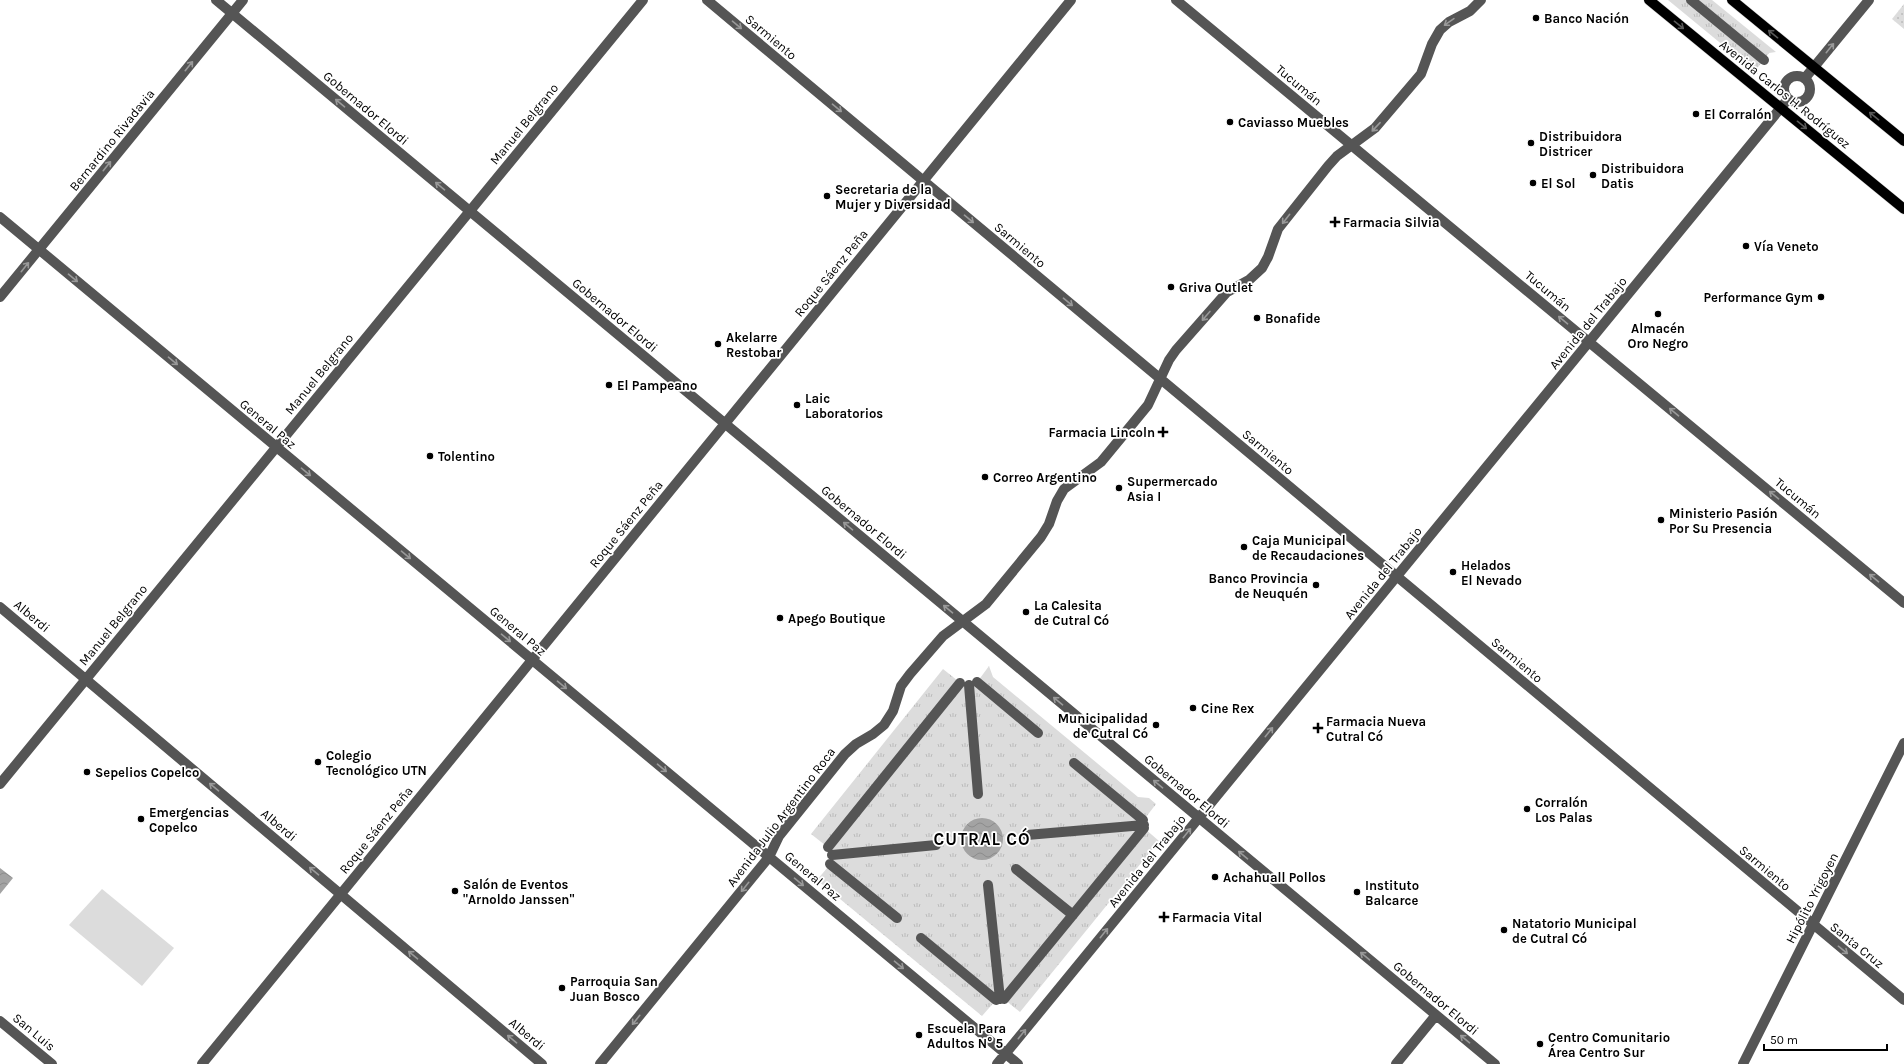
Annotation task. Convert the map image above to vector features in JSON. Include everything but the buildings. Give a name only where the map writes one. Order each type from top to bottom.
[{"type":"main road","name":"Avenida Carlos H. Rodríguez","points":[[1649,0],[1904,209]]},
{"type":"main road","points":[[1732,0],[1904,141]]},
{"type":"street","name":"Gobernador Elordi","points":[[216,0],[1495,1064]]},
{"type":"street","name":"Bernardino Rivadavia","points":[[0,297],[243,0]]},
{"type":"street","name":"Manuel Belgrano","points":[[0,784],[643,0]]},
{"type":"street","name":"Sarmiento","points":[[707,0],[1813,925]]},
{"type":"street","name":"Roque Sáenz Peña","points":[[202,1064],[1071,0]]},
{"type":"street","name":"Tucumán","points":[[1176,0],[1904,603]]},
{"type":"street","name":"Avenida Julio Argentino Roca","points":[[600,1064],[769,857],[779,836],[845,754],[856,744],[877,732],[887,722],[895,707],[899,690],[910,674],[943,636],[987,602],[1041,537],[1049,524],[1056,501],[1064,489],[1074,481],[1093,470],[1106,457],[1148,405],[1161,380],[1169,360],[1176,350],[1223,296],[1249,280],[1262,268],[1270,253],[1275,236],[1282,223],[1330,164],[1375,128],[1418,79],[1424,69],[1432,44],[1440,30],[1449,22],[1470,11],[1481,0]]},
{"type":"street","points":[[1691,0],[1764,60]]},
{"type":"street","points":[[1805,78],[1869,0]]},
{"type":"street","points":[[1793,76],[1805,78],[1810,89],[1807,97],[1803,101],[1797,102],[1788,99],[1784,91],[1786,81],[1793,76]]},
{"type":"street","name":"Avenida del Trabajo","points":[[997,1064],[1788,99]]},
{"type":"street","name":"General Paz","points":[[0,218],[1018,1064]]},
{"type":"street","name":"Alberdi","points":[[0,607],[542,1064]]},
{"type":"street","points":[[969,683],[1038,733]]},
{"type":"street","points":[[969,683],[978,794]]},
{"type":"street","points":[[830,855],[969,683]]},
{"type":"street","name":"Hipólito Yrigoyen","points":[[1743,1064],[1904,743]]},
{"type":"street","points":[[1074,763],[1143,824]]},
{"type":"street","points":[[1027,835],[1143,824]]},
{"type":"street","points":[[1000,999],[1073,915],[1143,824]]},
{"type":"street","points":[[830,855],[936,844]]},
{"type":"street","points":[[830,855],[897,918]]},
{"type":"street","points":[[1016,869],[1073,915]]},
{"type":"street","points":[[988,885],[1000,999]]},
{"type":"street","name":"Santa Cruz","points":[[1813,925],[1904,1000]]},
{"type":"street","points":[[920,938],[1000,999]]},
{"type":"street","points":[[1396,1064],[1436,1015]]},
{"type":"street","name":"San Luis","points":[[0,1021],[52,1064]]},
{"type":"green space","points":[[1668,0],[1712,0],[1776,52],[1769,53],[1758,67],[1758,74]]},
{"type":"green space","points":[[1904,4],[1904,29],[1892,19]]},
{"type":"green space","points":[[989,666],[993,677],[1138,797],[1149,798],[1156,804],[1143,821],[1144,828],[1159,841],[1020,1012],[1004,999],[996,1000],[982,1016],[817,880],[833,861],[830,849],[811,834],[943,669],[963,685],[975,685]]},
{"type":"green space","points":[[102,889],[174,948],[142,986],[69,925]]},
{"type":"water","points":[[978,818],[986,818],[997,824],[1003,835],[1003,843],[997,854],[986,860],[978,860],[967,854],[961,843],[961,835],[967,824]]},
{"type":"water","points":[[0,868],[13,878],[0,894]]},
{"type":"place","name":"Banco Nación","points":[[1536,18]]},
{"type":"place","name":"El Corralón","points":[[1696,114]]},
{"type":"place","name":"Caviasso Muebles","points":[[1230,122]]},
{"type":"place","name":"Distribuidora Districer","points":[[1531,143]]},
{"type":"place","name":"Distribuidora Datis","points":[[1593,175]]},
{"type":"place","name":"El Sol","points":[[1533,183]]},
{"type":"place","name":"Secretaria de la Mujer y Diversidad","points":[[827,196]]},
{"type":"place","name":"Farmacia Silvia","points":[[1335,222]]},
{"type":"place","name":"Vía Veneto","points":[[1746,246]]},
{"type":"place","name":"Griva Outlet","points":[[1171,287]]},
{"type":"place","name":"Performance Gym","points":[[1821,297]]},
{"type":"place","name":"Almacén Oro Negro","points":[[1658,314]]},
{"type":"place","name":"Bonafide","points":[[1257,318]]},
{"type":"place","name":"Akelarre Restobar","points":[[718,344]]},
{"type":"place","name":"El Pampeano","points":[[609,385]]},
{"type":"place","name":"Laic Laboratorios","points":[[797,405]]},
{"type":"place","name":"Farmacia Lincoln","points":[[1163,432]]},
{"type":"place","name":"Tolentino","points":[[430,456]]},
{"type":"place","name":"Correo Argentino","points":[[985,477]]},
{"type":"place","name":"Supermercado Asia I","points":[[1119,488]]},
{"type":"place","name":"Ministerio Pasión Por Su Presencia","points":[[1661,520]]},
{"type":"place","name":"Caja Municipal de Recaudaciones","points":[[1244,547]]},
{"type":"place","name":"Helados El Nevado","points":[[1453,572]]},
{"type":"place","name":"Banco Provincia de Neuquén","points":[[1316,585]]},
{"type":"place","name":"La Calesita de Cutral Có","points":[[1026,612]]},
{"type":"place","name":"Apego Boutique","points":[[780,618]]},
{"type":"place","name":"Cine Rex","points":[[1193,708]]},
{"type":"place","name":"Municipalidad de Cutral Có","points":[[1156,725]]},
{"type":"place","name":"Farmacia Nueva Cutral Có","points":[[1318,728]]},
{"type":"place","name":"Colegio Tecnológico UTN","points":[[318,762]]},
{"type":"place","name":"Sepelios Copelco","points":[[87,772]]},
{"type":"place","name":"Corralón Los Palas","points":[[1527,809]]},
{"type":"place","name":"Emergencias Copelco","points":[[141,819]]},
{"type":"place","name":"Achahuall Pollos","points":[[1215,877]]},
{"type":"place","name":"Salón de Eventos \"Arnoldo Janssen\"","points":[[455,891]]},
{"type":"place","name":"Instituto Balcarce","points":[[1357,892]]},
{"type":"place","name":"Farmacia Vital","points":[[1164,917]]},
{"type":"place","name":"Natatorio Municipal de Cutral Có","points":[[1504,930]]},
{"type":"place","name":"Parroquia San Juan Bosco","points":[[562,988]]},
{"type":"place","name":"Escuela Para Adultos N° 5","points":[[919,1035]]},
{"type":"place","name":"Centro Comunitario Área Centro Sur","points":[[1540,1044]]},
{"type":"district","name":"CUTRAL CÓ","points":[[982,839]]}]
